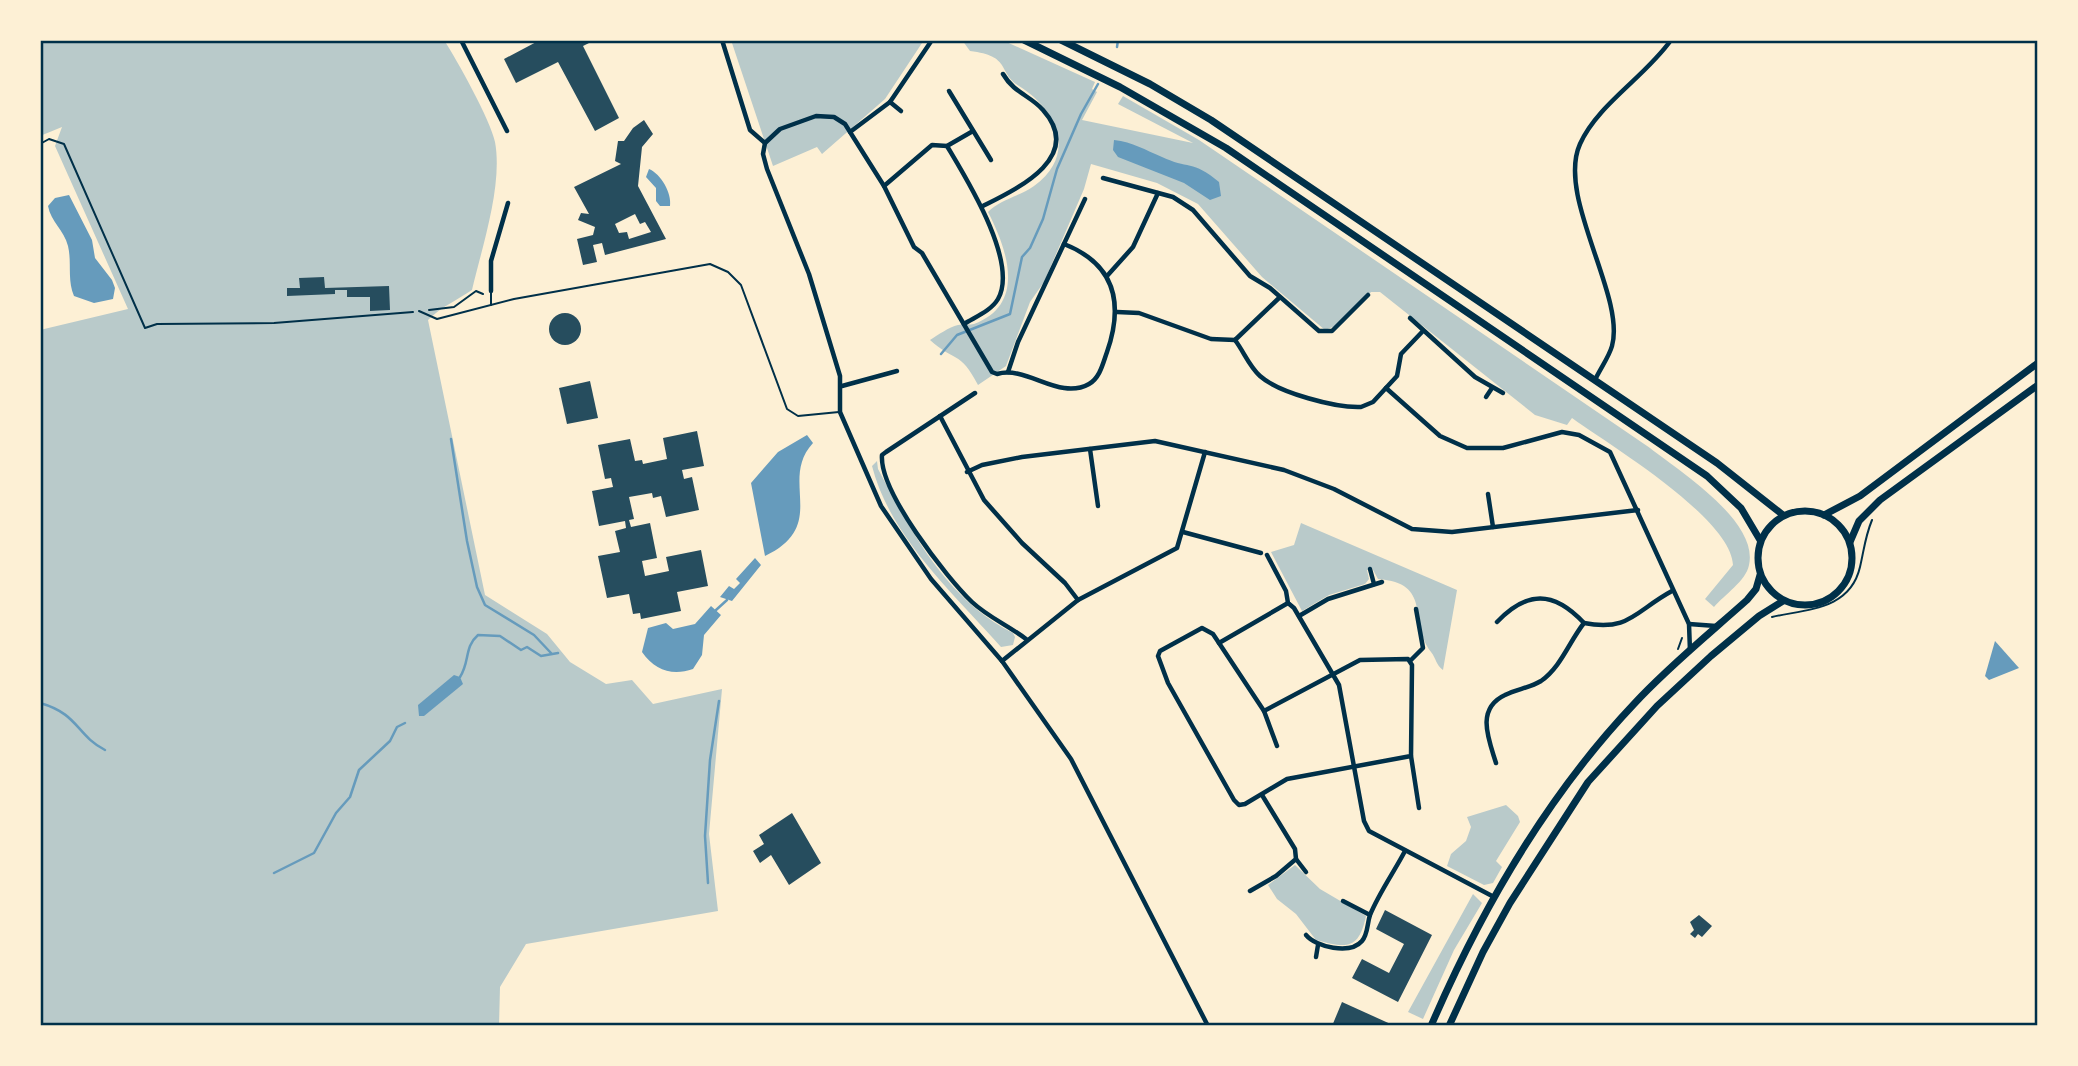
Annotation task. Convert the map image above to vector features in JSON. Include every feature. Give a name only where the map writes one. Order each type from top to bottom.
[{"type":"main road","points":[[1024,40],[1184,121],[1407,270],[1707,476],[1741,508],[1760,540]]},
{"type":"main road","points":[[1061,40],[1150,84],[1210,120],[1717,463],[1783,515]]},
{"type":"main road","points":[[1824,515],[1860,496],[2038,363]]},
{"type":"main road","points":[[1850,542],[1843,530],[1824,515],[1809,511],[1783,515],[1770,526],[1760,540],[1757,558],[1760,575],[1770,591],[1783,601],[1805,606],[1832,597],[1844,585],[1851,569],[1850,542],[1859,521],[1880,500],[2038,385]]},
{"type":"main road","points":[[1431,1026],[1464,950],[1494,897],[1583,761],[1634,704],[1756,589],[1760,575]]},
{"type":"main road","points":[[1449,1026],[1483,952],[1510,903],[1588,782],[1657,706],[1759,616],[1783,601]]},
{"type":"street","points":[[461,40],[507,131]]},
{"type":"street","points":[[722,40],[750,130],[765,143]]},
{"type":"street","points":[[850,132],[890,102],[932,40]]},
{"type":"street","points":[[1595,380],[1612,346],[1611,314],[1587,231],[1577,183],[1576,158],[1580,144],[1590,127],[1671,40]]},
{"type":"street","points":[[983,206],[1036,176],[1046,167],[1054,143],[1051,122],[1042,108],[1009,84],[1003,74]]},
{"type":"street","points":[[949,91],[991,160]]},
{"type":"street","points":[[890,102],[901,111]]},
{"type":"street","points":[[1064,244],[1090,256],[1107,276],[1117,312],[1116,325],[1099,373],[1086,386],[1073,389],[1008,372],[992,372],[922,253],[914,247],[884,186],[845,124],[834,117],[816,116],[780,129],[765,143],[763,154],[767,169],[809,274],[842,386],[840,412],[868,480],[897,534],[931,579],[1002,661],[1071,759],[1208,1026]]},
{"type":"street","points":[[884,186],[932,145],[947,146],[972,131]]},
{"type":"street","points":[[947,146],[983,206],[984,218],[1002,260],[1002,288],[998,300],[965,325]]},
{"type":"street","points":[[1103,178],[1173,197],[1193,210],[1250,276],[1312,328],[1326,333],[1340,324],[1368,295]]},
{"type":"street","points":[[1107,276],[1133,247],[1158,193]]},
{"type":"street","points":[[1008,372],[1085,199]]},
{"type":"street","points":[[491,291],[491,261],[508,203]]},
{"type":"street","points":[[1117,312],[1139,313],[1211,339],[1235,340],[1279,298]]},
{"type":"street","points":[[1409,318],[1422,332],[1503,393]]},
{"type":"street","points":[[1235,340],[1259,376],[1284,391],[1356,408],[1368,406],[1386,388],[1399,372],[1401,354],[1422,332]]},
{"type":"street","points":[[842,386],[897,371]]},
{"type":"street","points":[[1486,397],[1492,387]]},
{"type":"street","points":[[1386,388],[1453,444],[1484,450],[1562,432],[1594,441],[1610,452],[1689,624],[1690,652]]},
{"type":"street","points":[[975,393],[882,455],[884,472],[912,525],[937,562],[974,603],[1026,639]]},
{"type":"street","points":[[940,416],[984,500],[1007,527],[1060,577],[1078,600]]},
{"type":"street","points":[[967,472],[1022,457],[1154,441],[1310,478],[1380,515],[1422,532],[1493,527],[1638,510]]},
{"type":"street","points":[[1090,449],[1098,506]]},
{"type":"street","points":[[1002,661],[1026,639],[1078,600],[1172,552],[1183,532],[1205,452]]},
{"type":"street","points":[[1488,494],[1493,527]]},
{"type":"street","points":[[1183,532],[1261,553]]},
{"type":"street","points":[[1267,555],[1286,591],[1288,603],[1299,616],[1333,674],[1342,695],[1354,767],[1369,831],[1494,897]]},
{"type":"street","points":[[1370,569],[1374,584]]},
{"type":"street","points":[[1299,616],[1328,599],[1382,582]]},
{"type":"street","points":[[1497,622],[1512,606],[1532,599],[1560,604],[1584,623],[1604,627],[1625,623],[1640,610],[1672,591]]},
{"type":"street","points":[[1219,643],[1288,603]]},
{"type":"street","points":[[1416,609],[1423,648],[1410,662],[1411,756],[1419,808]]},
{"type":"street","points":[[1496,763],[1485,728],[1492,705],[1506,694],[1542,680],[1567,651],[1584,623]]},
{"type":"street","points":[[1689,624],[1718,626]]},
{"type":"street","points":[[1277,746],[1264,711],[1213,634],[1202,628],[1160,651],[1158,656],[1168,683],[1239,805],[1262,795],[1287,779],[1411,756]]},
{"type":"street","points":[[1264,711],[1366,658],[1410,662]]},
{"type":"street","points":[[1262,795],[1295,849],[1296,859],[1306,872]]},
{"type":"street","points":[[1307,935],[1318,945],[1356,947],[1364,939],[1370,915],[1405,851]]},
{"type":"street","points":[[1250,891],[1276,876],[1296,859]]},
{"type":"street","points":[[1343,901],[1370,915]]},
{"type":"street","points":[[1315,957],[1318,945]]},
{"type":"lane","points":[[419,311],[437,318],[698,264],[710,264],[728,272],[741,285],[787,409],[798,416],[840,412]]},
{"type":"lane","points":[[491,291],[491,306]]},
{"type":"path","points":[[40,144],[49,139],[64,144],[145,328],[157,324],[274,323],[419,311],[454,307],[476,291],[482,294],[491,291]]},
{"type":"path","points":[[1768,618],[1818,610],[1848,592],[1857,579],[1862,547],[1874,517]]},
{"type":"path","points":[[1677,652],[1689,624]]},
{"type":"shaded area","points":[[40,40],[444,40],[487,120],[495,142],[497,159],[494,196],[472,290],[428,320],[485,595],[547,634],[570,662],[606,684],[632,680],[653,704],[722,689],[709,834],[718,911],[526,944],[500,987],[499,1026],[40,1026],[40,330],[128,309],[55,146],[62,127],[40,136]]},
{"type":"shaded area","points":[[731,40],[924,40],[885,99],[822,154],[817,147],[773,166]]},
{"type":"shaded area","points":[[962,40],[1002,40],[1095,82],[1092,89],[1097,92],[1082,120],[1193,143],[1118,104],[1123,96],[1199,140],[1650,448],[1714,499],[1742,531],[1749,548],[1749,565],[1744,577],[1714,607],[1705,599],[1733,565],[1727,546],[1691,505],[1640,464],[1572,418],[1567,425],[1535,415],[1380,292],[1371,292],[1343,323],[1325,330],[1262,277],[1198,204],[1157,183],[1091,164],[1084,189],[1044,282],[1030,302],[1006,366],[978,385],[961,361],[930,340],[955,326],[974,324],[991,315],[1001,303],[1007,290],[1006,258],[988,212],[1034,186],[1048,174],[1056,160],[1059,147],[1057,133],[1044,107],[1012,81],[998,61],[983,53],[970,51]]},
{"type":"shaded area","points":[[877,461],[878,469],[904,517],[933,562],[968,602],[1013,633],[1013,645],[1001,647],[944,585],[908,540],[881,492],[872,466]]},
{"type":"shaded area","points":[[1301,523],[1457,590],[1443,670],[1424,640],[1413,596],[1395,582],[1378,579],[1372,568],[1367,570],[1369,579],[1365,584],[1329,595],[1302,611],[1271,552],[1294,545]]},
{"type":"shaded area","points":[[1506,805],[1518,816],[1520,822],[1496,861],[1502,867],[1493,883],[1484,885],[1447,866],[1451,854],[1466,841],[1471,827],[1467,817]]},
{"type":"shaded area","points":[[1295,865],[1320,889],[1366,916],[1356,940],[1350,944],[1336,945],[1316,940],[1296,914],[1277,899],[1268,885]]},
{"type":"shaded area","points":[[1473,894],[1482,903],[1454,950],[1423,1019],[1408,1012]]},
{"type":"water","points":[[1114,140],[1133,144],[1171,161],[1203,170],[1219,182],[1221,196],[1210,200],[1184,183],[1118,157],[1113,150]]},
{"type":"water","points":[[649,169],[665,184],[670,206],[660,206],[656,201],[656,188],[646,177]]},
{"type":"water","points":[[69,195],[92,240],[95,258],[112,280],[115,288],[113,299],[94,303],[74,296],[68,246],[48,206],[55,198]]},
{"type":"water","points":[[807,435],[813,443],[804,457],[800,472],[800,517],[795,531],[784,544],[765,556],[751,483],[778,452]]},
{"type":"water","points":[[755,558],[761,565],[732,601],[720,597],[729,586],[734,589],[740,583],[736,579]]},
{"type":"water","points":[[711,606],[721,615],[704,635],[702,655],[693,669],[672,672],[659,668],[642,652],[648,628],[666,623],[673,629],[695,624]]},
{"type":"water","points":[[1995,641],[2019,668],[1989,680],[1985,676]]},
{"type":"water","points":[[454,675],[460,677],[463,684],[424,716],[419,716],[418,705]]},
{"type":"building","points":[[540,40],[587,40],[589,43],[583,46],[619,118],[595,131],[558,62],[516,83],[504,59]]},
{"type":"building","points":[[644,120],[653,134],[642,147],[638,186],[666,239],[605,255],[602,243],[593,245],[597,262],[583,265],[577,239],[593,235],[595,227],[578,220],[581,213],[589,214],[574,187],[621,164],[615,161],[618,141],[624,141],[633,128]],"holes":[[[635,214],[640,224],[645,222],[651,232],[629,239],[627,232],[619,233],[615,224]]]},
{"type":"building","points":[[324,277],[325,288],[389,286],[390,310],[370,311],[370,297],[347,297],[347,290],[335,290],[335,294],[287,296],[287,288],[300,288],[299,278]]},
{"type":"building","points":[[565,313],[576,318],[581,329],[576,340],[565,345],[554,340],[549,329],[554,318]]},
{"type":"building","points":[[590,381],[598,418],[567,424],[559,388]]},
{"type":"building","points":[[697,431],[704,466],[682,470],[684,479],[692,477],[699,510],[666,517],[661,496],[653,498],[652,493],[629,497],[634,519],[629,520],[631,527],[650,523],[657,558],[642,561],[645,576],[669,571],[666,557],[701,550],[708,586],[677,592],[681,611],[641,619],[640,613],[633,614],[629,594],[607,598],[598,556],[620,552],[615,531],[626,528],[625,521],[599,526],[592,491],[613,487],[611,478],[605,479],[598,445],[630,439],[635,461],[642,460],[643,464],[667,459],[663,438]]},
{"type":"building","points":[[792,813],[821,863],[789,885],[771,855],[760,863],[753,851],[764,844],[759,835]]},
{"type":"building","points":[[1385,910],[1432,935],[1398,1002],[1352,978],[1362,959],[1389,973],[1404,944],[1376,929]]},
{"type":"building","points":[[1699,915],[1712,926],[1702,937],[1698,934],[1695,938],[1690,934],[1694,930],[1690,922]]},
{"type":"building","points":[[1342,1002],[1395,1026],[1332,1026]]},
{"type":"waterway","points":[[1117,47],[1118,40]]},
{"type":"waterway","points":[[941,354],[957,335],[1010,314],[1022,257],[1030,248],[1043,219],[1057,169],[1081,114],[1098,84]]},
{"type":"waterway","points":[[451,439],[467,541],[477,587],[485,605],[534,635],[551,653]]},
{"type":"waterway","points":[[716,610],[727,600]]},
{"type":"waterway","points":[[460,677],[471,645],[478,635],[500,636],[521,650],[527,647],[541,656],[558,653]]},
{"type":"waterway","points":[[708,883],[705,836],[710,760],[719,701]]},
{"type":"waterway","points":[[40,703],[63,713],[88,738],[105,750]]},
{"type":"waterway","points":[[274,873],[314,853],[336,813],[350,797],[359,770],[390,741],[397,727],[405,723]]}]
